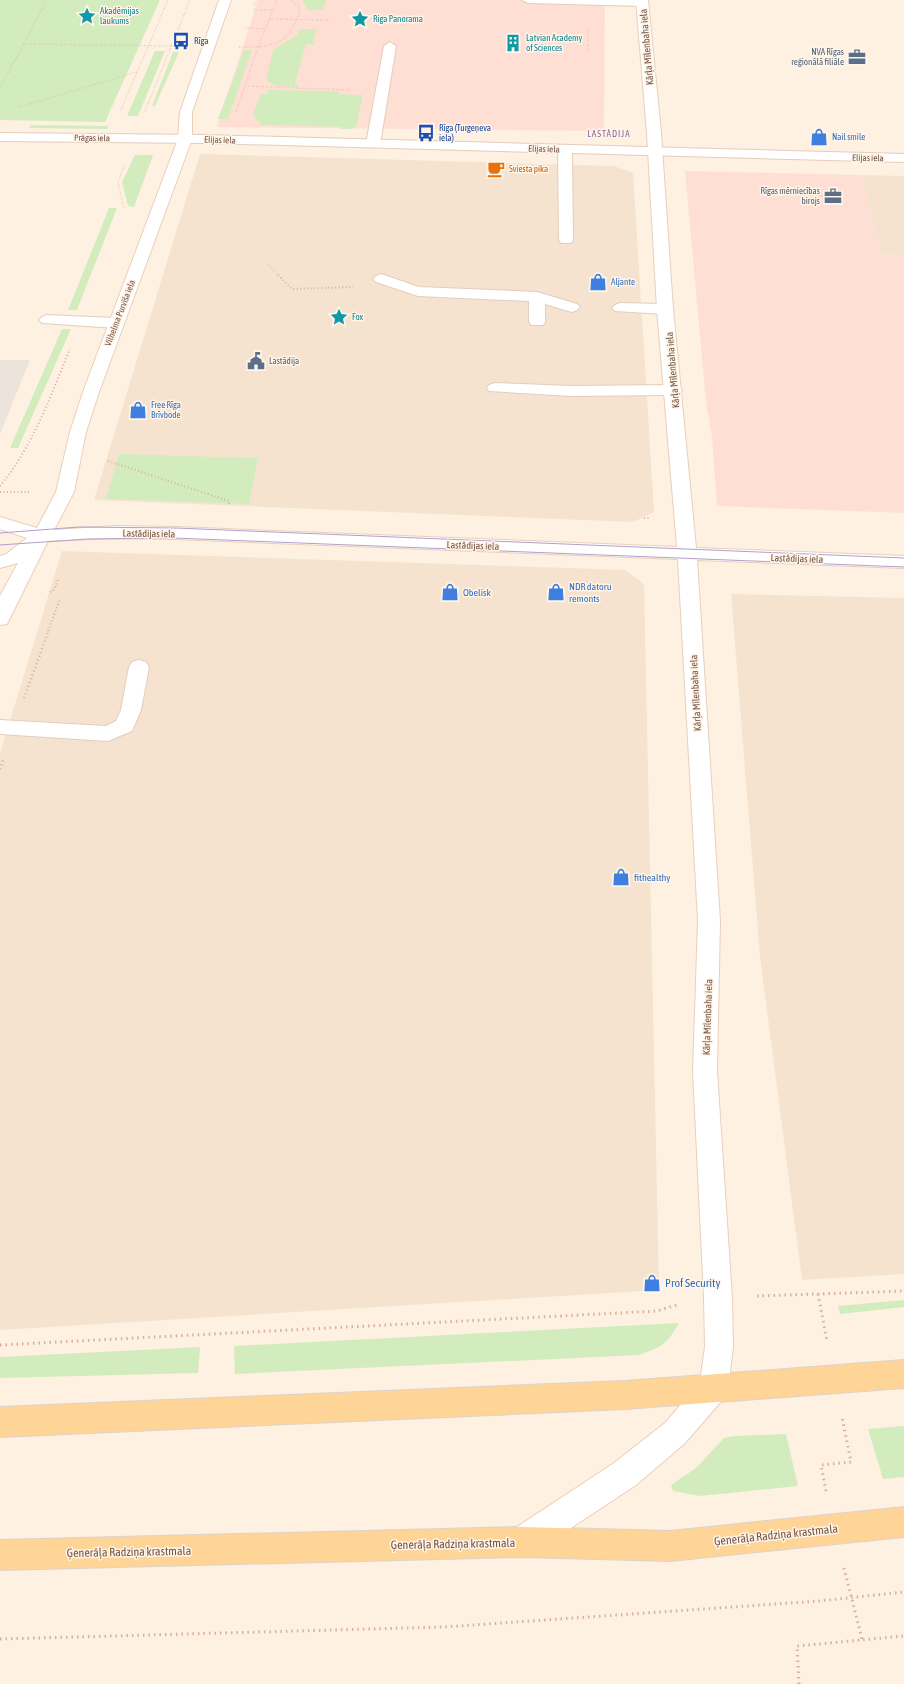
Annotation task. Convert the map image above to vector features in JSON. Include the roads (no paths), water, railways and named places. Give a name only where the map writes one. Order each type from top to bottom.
[{"type":"main road","points":[[0,1422],[609,1396],[904,1374]]},
{"type":"main road","name":"Ģenerāļa Radziņa krastmala","points":[[0,1555],[522,1542],[670,1546],[904,1522]]},
{"type":"street","name":"Vilhelma Purvīša iela","points":[[0,619],[6,603],[65,492],[78,432],[90,392],[185,139],[186,112],[224,0]]},
{"type":"street","points":[[528,0],[642,1]]},
{"type":"street","name":"Kārļa Mīlenbaha iela","points":[[642,1],[655,152],[665,309],[674,390],[687,554],[709,921],[705,1071],[718,1298],[719,1347],[714,1388]]},
{"type":"street","points":[[373,144],[390,46]]},
{"type":"street","name":"Prāgas iela","points":[[0,137],[185,139]]},
{"type":"street","name":"Elijas iela","points":[[185,139],[904,158]]},
{"type":"street","points":[[565,149],[566,240]]},
{"type":"street","points":[[381,279],[418,291],[537,297],[572,307]]},
{"type":"street","points":[[537,297],[537,322]]},
{"type":"street","points":[[620,308],[665,309]]},
{"type":"street","points":[[47,320],[116,323]]},
{"type":"street","points":[[495,388],[571,391],[674,390]]},
{"type":"street","name":"Lastādijas iela","points":[[0,523],[42,536],[116,532],[183,534],[904,562]]},
{"type":"street","points":[[0,562],[13,558],[42,536]]},
{"type":"street","points":[[7,727],[108,734],[125,726],[131,710],[139,667]]},
{"type":"street","points":[[522,1542],[625,1474],[675,1433],[714,1388]]},
{"type":"tram line","points":[[0,533],[79,527],[176,528],[904,558]]},
{"type":"tram line","points":[[0,545],[87,539],[174,538],[904,567]]},
{"type":"place","name":"Akadēmijas laukums","points":[[87,16]]},
{"type":"place","name":"Riga Panorama","points":[[360,19]]},
{"type":"place","name":"Rīga","points":[[181,41]]},
{"type":"place","name":"Latvian Academy of Sciences","points":[[513,43]]},
{"type":"place","name":"NVA Rīgas reģionālā filiāle","points":[[857,57]]},
{"type":"place","name":"Rīga (Turgeņeva iela)","points":[[426,133]]},
{"type":"place","name":"Nail smile","points":[[819,137]]},
{"type":"place","name":"Sviesta pika","points":[[496,169]]},
{"type":"place","name":"Rīgas mērniecības birojs","points":[[833,196]]},
{"type":"place","name":"Aljante","points":[[598,282]]},
{"type":"place","name":"Fox","points":[[339,317]]},
{"type":"place","name":"Lastādija","points":[[256,361]]},
{"type":"place","name":"Free Rīga Brīvbode","points":[[138,410]]},
{"type":"place","name":"Obelisk","points":[[450,592]]},
{"type":"place","name":"NDR datoru remonts","points":[[556,592]]},
{"type":"place","name":"fithealthy","points":[[621,877]]},
{"type":"place","name":"Prof Security","points":[[652,1283]]},
{"type":"district","name":"LASTĀDIJA","points":[[609,134]]}]
